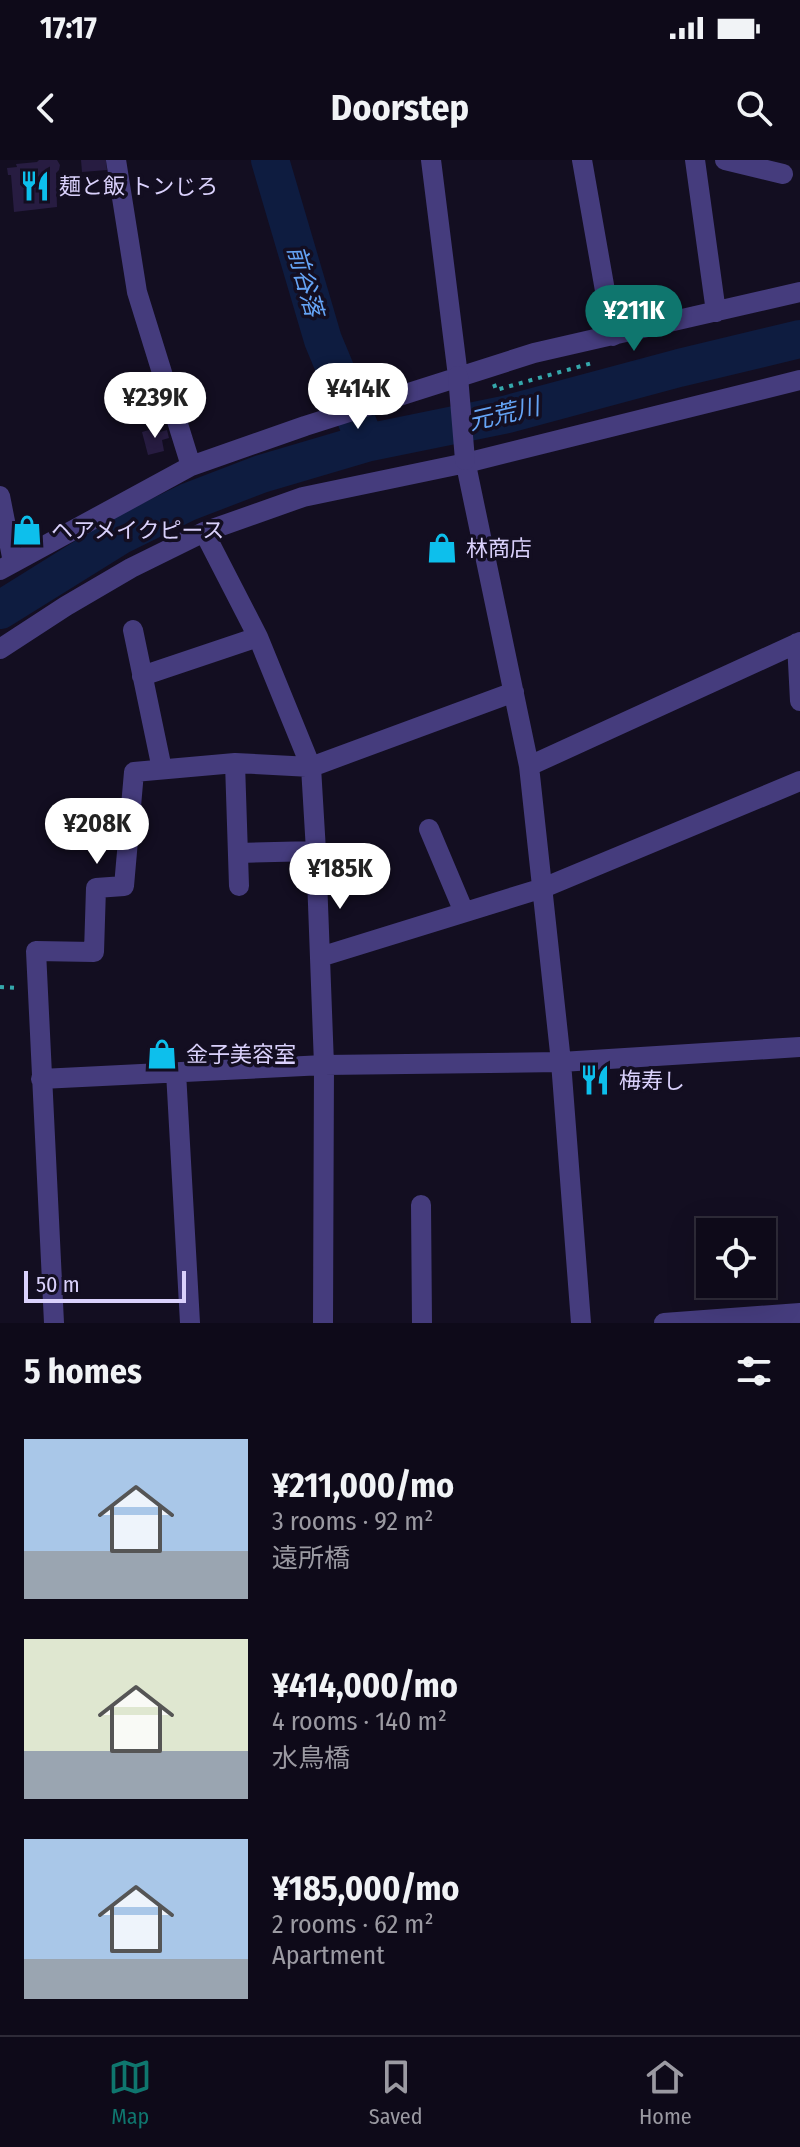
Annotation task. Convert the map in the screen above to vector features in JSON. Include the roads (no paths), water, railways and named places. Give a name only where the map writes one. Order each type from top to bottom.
[{"type":"street","points":[[116,160],[137,292],[191,466]]},
{"type":"street","points":[[431,160],[466,461],[529,766],[561,1062],[581,1323]]},
{"type":"street","points":[[582,160],[613,336]]},
{"type":"street","points":[[695,160],[716,312]]},
{"type":"street","points":[[725,160],[783,174]]},
{"type":"street","points":[[0,496],[6,566],[191,466],[379,401],[534,353],[800,292]]},
{"type":"street","points":[[0,649],[131,568],[204,532],[303,497],[800,380]]},
{"type":"street","points":[[204,532],[258,637],[311,767],[324,1065],[323,1323]]},
{"type":"street","points":[[133,630],[162,769]]},
{"type":"street","points":[[142,676],[258,637]]},
{"type":"street","points":[[529,766],[799,643],[800,701]]},
{"type":"street","points":[[54,1323],[36,951],[94,952],[96,888],[124,886],[134,772],[235,763],[311,767],[514,692]]},
{"type":"street","points":[[235,763],[239,886]]},
{"type":"street","points":[[320,957],[543,888],[800,781]]},
{"type":"street","points":[[429,829],[464,912]]},
{"type":"street","points":[[238,853],[316,851]]},
{"type":"street","points":[[41,1079],[324,1065],[561,1062],[800,1047]]},
{"type":"street","points":[[176,1072],[190,1323]]},
{"type":"street","points":[[421,1205],[422,1323]]},
{"type":"street","points":[[664,1323],[800,1313]]},
{"type":"waterway","name":"前谷落","points":[[270,160],[323,340],[366,443]]},
{"type":"waterway","name":"元荒川","points":[[0,610],[119,536],[188,502],[261,474],[366,443],[508,414],[800,339]]},
{"type":"place","name":"麺と飯 トンじろ","points":[[35,186]]},
{"type":"place","name":"ヘアメイクピース","points":[[27,530]]},
{"type":"place","name":"林商店","points":[[442,548]]},
{"type":"place","name":"金子美容室","points":[[162,1054]]},
{"type":"place","name":"梅寿し","points":[[595,1080]]}]
